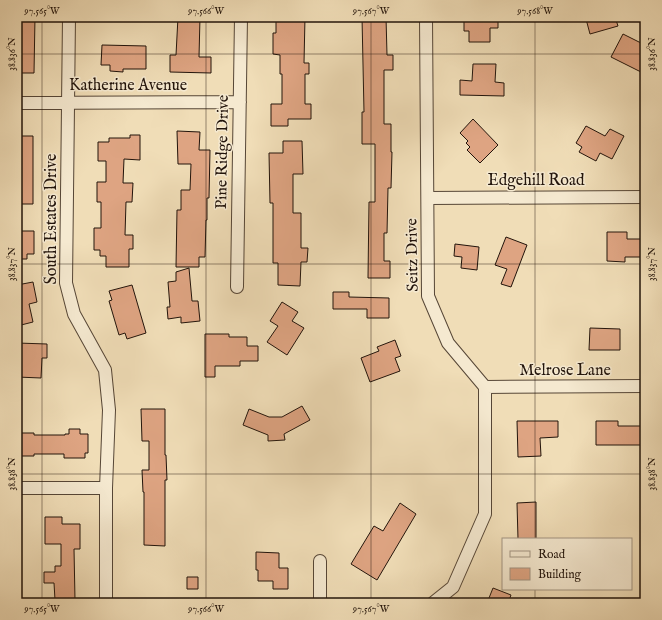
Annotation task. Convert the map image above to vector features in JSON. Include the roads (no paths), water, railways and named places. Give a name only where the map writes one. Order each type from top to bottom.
[{"type":"street","name":"South Estates Drive","points":[[69,17],[66,283],[74,314],[105,370],[109,410],[106,488],[106,603]]},
{"type":"street","name":"Pine Ridge Drive","points":[[237,287],[241,17]]},
{"type":"street","name":"Seitz Drive","points":[[426,17],[428,296],[448,343],[485,387]]},
{"type":"street","name":"Katherine Avenue","points":[[17,103],[240,102]]},
{"type":"street","name":"Edgehill Road","points":[[428,198],[645,197]]},
{"type":"street","name":"Melrose Lane","points":[[485,387],[645,386]]},
{"type":"street","points":[[433,603],[453,587],[485,514],[485,387]]},
{"type":"street","points":[[17,488],[106,488]]},
{"type":"street","points":[[320,561],[320,603]]}]
